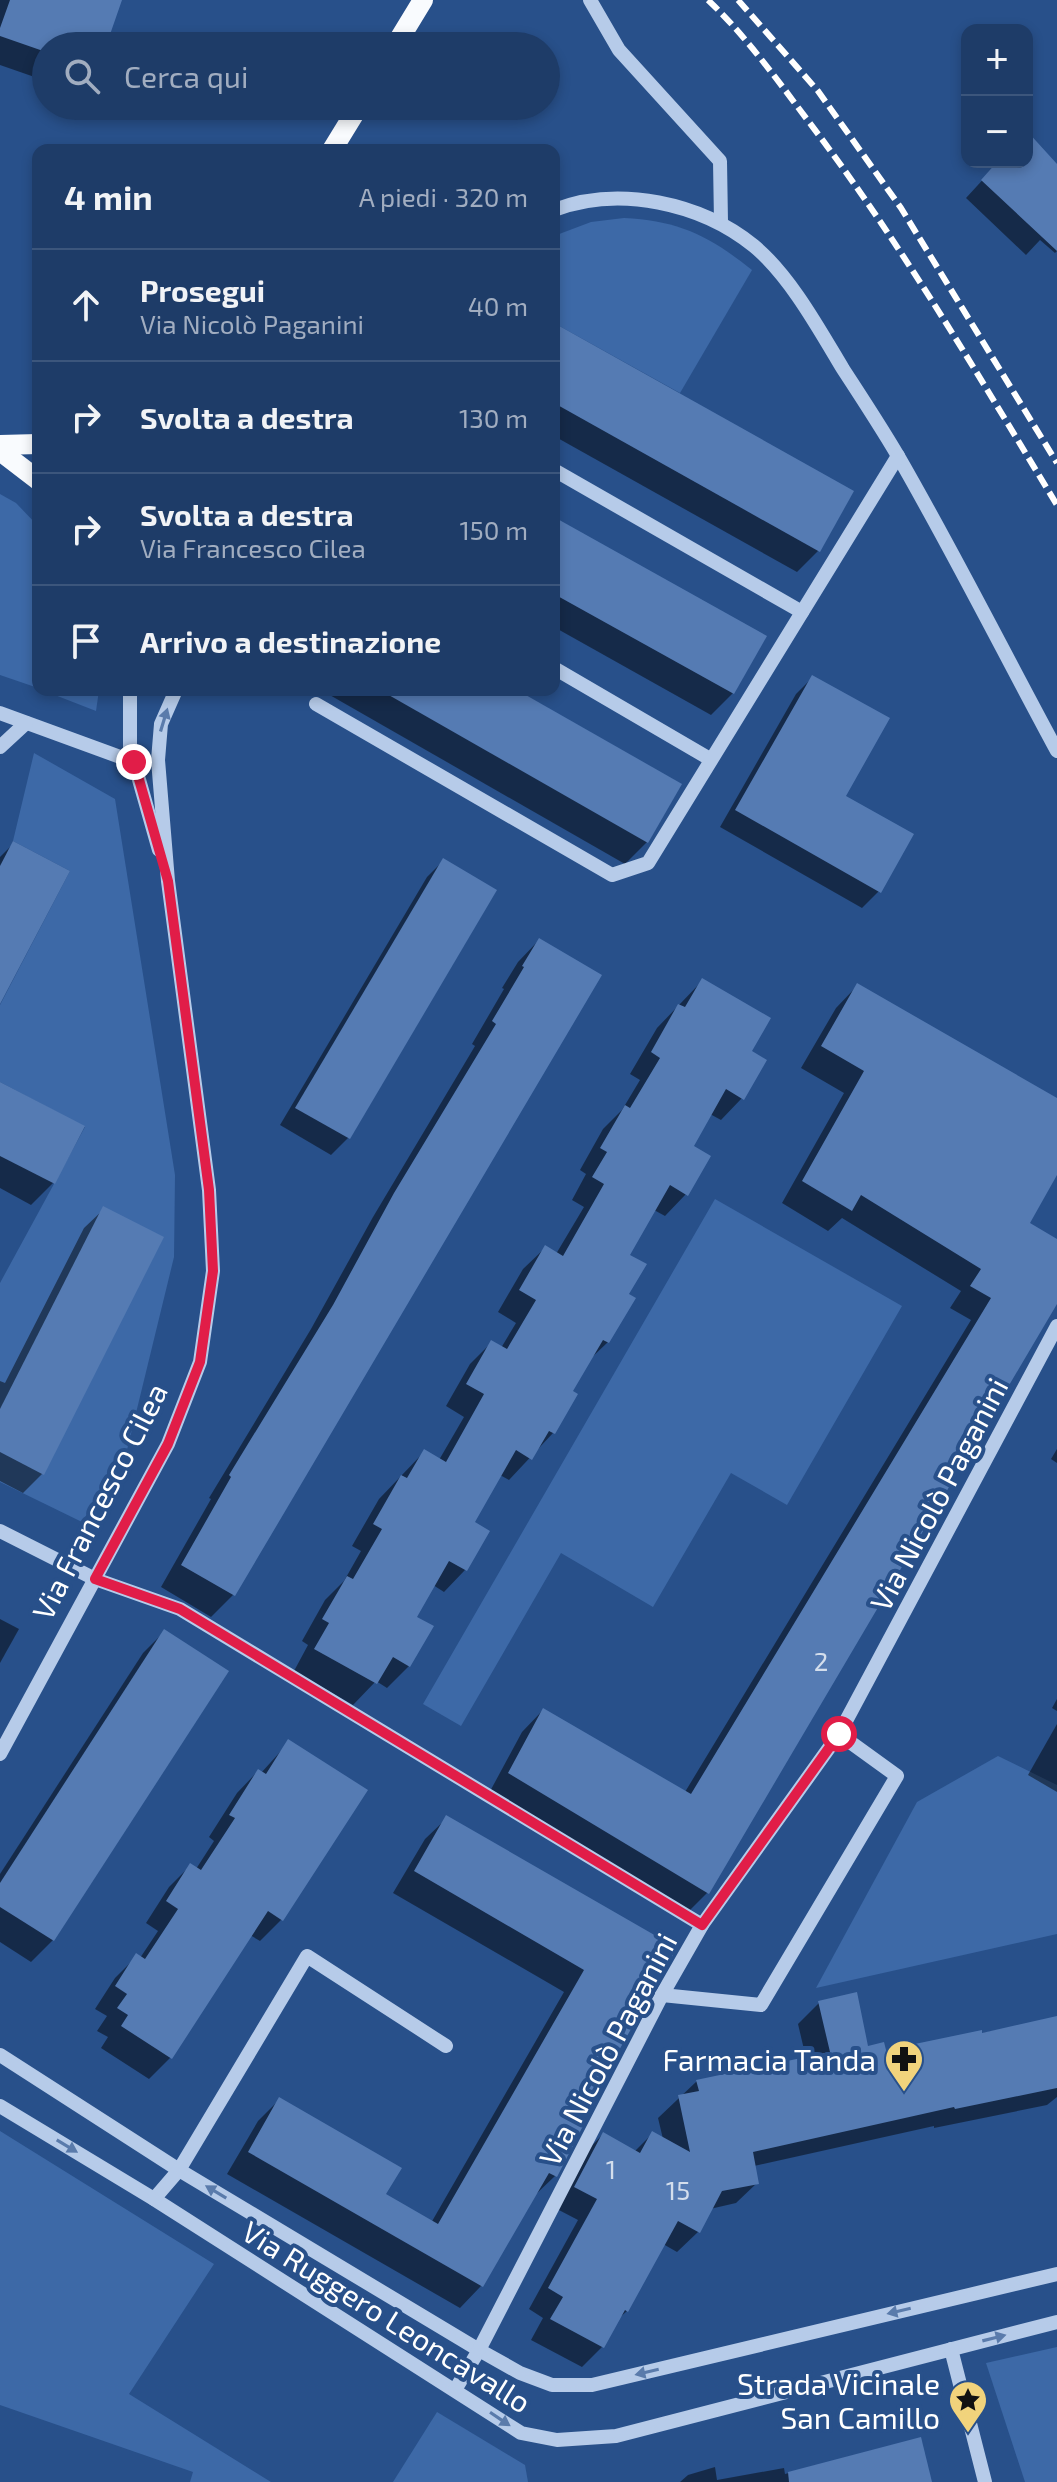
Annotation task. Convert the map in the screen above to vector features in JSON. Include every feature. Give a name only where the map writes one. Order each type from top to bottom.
[{"type":"main road","points":[[403,32],[423,0]]},
{"type":"main road","points":[[336,144],[350,120]]},
{"type":"main road","points":[[0,448],[32,445]]},
{"type":"main road","points":[[0,448],[32,457]]},
{"type":"main road","points":[[0,448],[32,475]]},
{"type":"street","points":[[590,0],[619,50],[720,161],[721,222]]},
{"type":"street","points":[[560,209],[599,200],[636,199],[676,206],[721,222],[757,248],[795,292],[898,456],[1057,751]]},
{"type":"street","points":[[316,704],[612,875],[648,863],[898,456]]},
{"type":"street","points":[[560,473],[802,612]]},
{"type":"street","points":[[560,672],[710,759]]},
{"type":"street","name":"Via Francesco Cilea","points":[[130,696],[130,748],[168,881]]},
{"type":"street","name":"Via Francesco Cilea","points":[[0,1754],[168,1444],[200,1362],[213,1271],[209,1190],[168,881],[158,760],[161,724],[173,696]]},
{"type":"street","points":[[0,713],[134,762]]},
{"type":"street","points":[[0,747],[26,723]]},
{"type":"street","name":"Via Nicolò Paganini","points":[[455,2390],[479,2350],[662,1995],[702,1925],[839,1734],[1057,1326]]},
{"type":"street","points":[[0,1531],[95,1579],[180,1609],[702,1925]]},
{"type":"street","points":[[662,1995],[761,2005],[897,1776],[839,1734]]},
{"type":"street","points":[[154,2199],[179,2170],[307,1956],[446,2046]]},
{"type":"street","name":"Via Ruggero Leoncavallo","points":[[0,2055],[179,2170],[479,2350],[520,2373],[552,2385],[592,2385],[1057,2274]]},
{"type":"street","name":"Via Ruggero Leoncavallo","points":[[0,2106],[154,2199],[521,2433],[557,2440],[616,2436],[1057,2322]]},
{"type":"street","points":[[951,2349],[985,2482]]},
{"type":"shaded area","points":[[624,218],[661,222],[707,239],[752,270],[680,393],[560,326],[560,234],[591,222]]},
{"type":"shaded area","points":[[0,494],[16,503],[32,520],[32,686],[0,675]]},
{"type":"shaded area","points":[[57,696],[98,696],[96,711]]},
{"type":"shaded area","points":[[34,753],[115,799],[175,1175],[174,1257],[127,1450],[82,1522],[0,1482],[0,1283],[85,1127],[0,1082],[0,1005],[70,871],[13,841]]},
{"type":"shaded area","points":[[715,1199],[902,1306],[787,1505],[731,1473],[653,1607],[561,1553],[461,1726],[423,1704]]},
{"type":"shaded area","points":[[998,1756],[1057,1785],[1057,1934],[816,1988],[917,1802]]},
{"type":"shaded area","points":[[0,2131],[214,2264],[129,2394],[271,2482],[190,2482],[193,2472],[0,2405]]},
{"type":"shaded area","points":[[1057,2347],[1057,2482],[1025,2482],[986,2363]]},
{"type":"shaded area","points":[[437,2412],[525,2465],[528,2482],[393,2482]]},
{"type":"building","points":[[10,0],[122,0],[111,32],[32,32],[32,47],[0,36]]},
{"type":"building","points":[[1033,138],[1057,164],[1057,251],[981,180],[992,168],[1033,168]]},
{"type":"building","points":[[560,326],[854,491],[820,552],[560,406]]},
{"type":"building","points":[[560,520],[767,636],[734,694],[560,597]]},
{"type":"building","points":[[812,675],[890,718],[846,796],[914,834],[881,893],[735,810]]},
{"type":"building","points":[[391,696],[528,696],[682,784],[648,843]]},
{"type":"building","points":[[13,841],[70,871],[0,1004],[0,866]]},
{"type":"building","points":[[443,858],[497,890],[350,1139],[295,1108]]},
{"type":"building","points":[[539,938],[602,975],[235,1596],[181,1565],[231,1477],[229,1475],[333,1305],[394,1193],[496,1024],[492,1021]]},
{"type":"building","points":[[702,978],[771,1018],[752,1051],[767,1060],[744,1100],[726,1089],[694,1146],[711,1156],[688,1196],[670,1185],[630,1255],[647,1264],[629,1294],[636,1298],[609,1343],[603,1340],[573,1391],[578,1394],[555,1434],[549,1431],[532,1460],[516,1450],[475,1522],[490,1531],[467,1571],[449,1561],[417,1617],[434,1626],[410,1667],[393,1657],[377,1684],[314,1649],[329,1623],[322,1619],[347,1576],[353,1579],[382,1529],[373,1524],[401,1475],[407,1478],[424,1449],[446,1462],[484,1394],[466,1384],[491,1340],[507,1349],[536,1300],[519,1290],[545,1245],[563,1256],[604,1184],[592,1177],[607,1152],[600,1148],[625,1105],[630,1108],[660,1058],[651,1052],[678,1004],[685,1007]]},
{"type":"building","points":[[857,983],[1057,1098],[1057,1175],[1030,1223],[1057,1239],[1057,1304],[709,1894],[508,1773],[543,1708],[691,1794],[991,1298],[970,1286],[981,1269],[861,1195],[852,1211],[802,1181],[864,1071],[821,1046]]},
{"type":"building","points":[[0,1082],[85,1126],[55,1184],[0,1156]]},
{"type":"building","points":[[103,1206],[164,1237],[44,1475],[0,1452],[0,1409]]},
{"type":"building","points":[[164,1629],[229,1671],[54,1941],[0,1907],[0,1883]]},
{"type":"building","points":[[288,1739],[368,1790],[283,1921],[268,1911],[172,2059],[121,2026],[128,2015],[117,2008],[127,1994],[115,1986],[136,1953],[145,1959],[178,1909],[166,1901],[190,1863],[201,1870],[235,1818],[229,1815],[258,1769],[266,1774]]},
{"type":"building","points":[[446,1815],[677,1948],[580,2119],[585,2122],[557,2177],[549,2173],[483,2287],[248,2152],[279,2097],[402,2168],[386,2194],[438,2224],[584,1970],[414,1871]]},
{"type":"building","points":[[857,1992],[868,2046],[884,2042],[886,2050],[1057,2016],[1057,2088],[954,2107],[753,2152],[759,2184],[722,2191],[700,2233],[678,2221],[628,2312],[625,2310],[604,2348],[550,2319],[563,2297],[548,2288],[597,2199],[574,2187],[603,2132],[640,2153],[652,2131],[690,2152],[678,2095],[699,2091],[696,2080],[830,2052],[818,2001]]},
{"type":"building","points":[[921,2437],[932,2482],[789,2482],[788,2472]]},
{"type":"railway","points":[[708,0],[773,75],[843,168],[938,310],[1057,505]]},
{"type":"railway","points":[[738,0],[818,91],[901,208],[1057,463]]},
{"type":"place","name":"Farmacia Tanda","points":[[904,2093]]},
{"type":"place","name":"Strada Vicinale San Camillo","points":[[968,2434]]},
{"type":"route","points":[[134,762],[168,881],[209,1190],[213,1271],[200,1362],[168,1444],[95,1579],[180,1609],[702,1925],[839,1734]]}]
